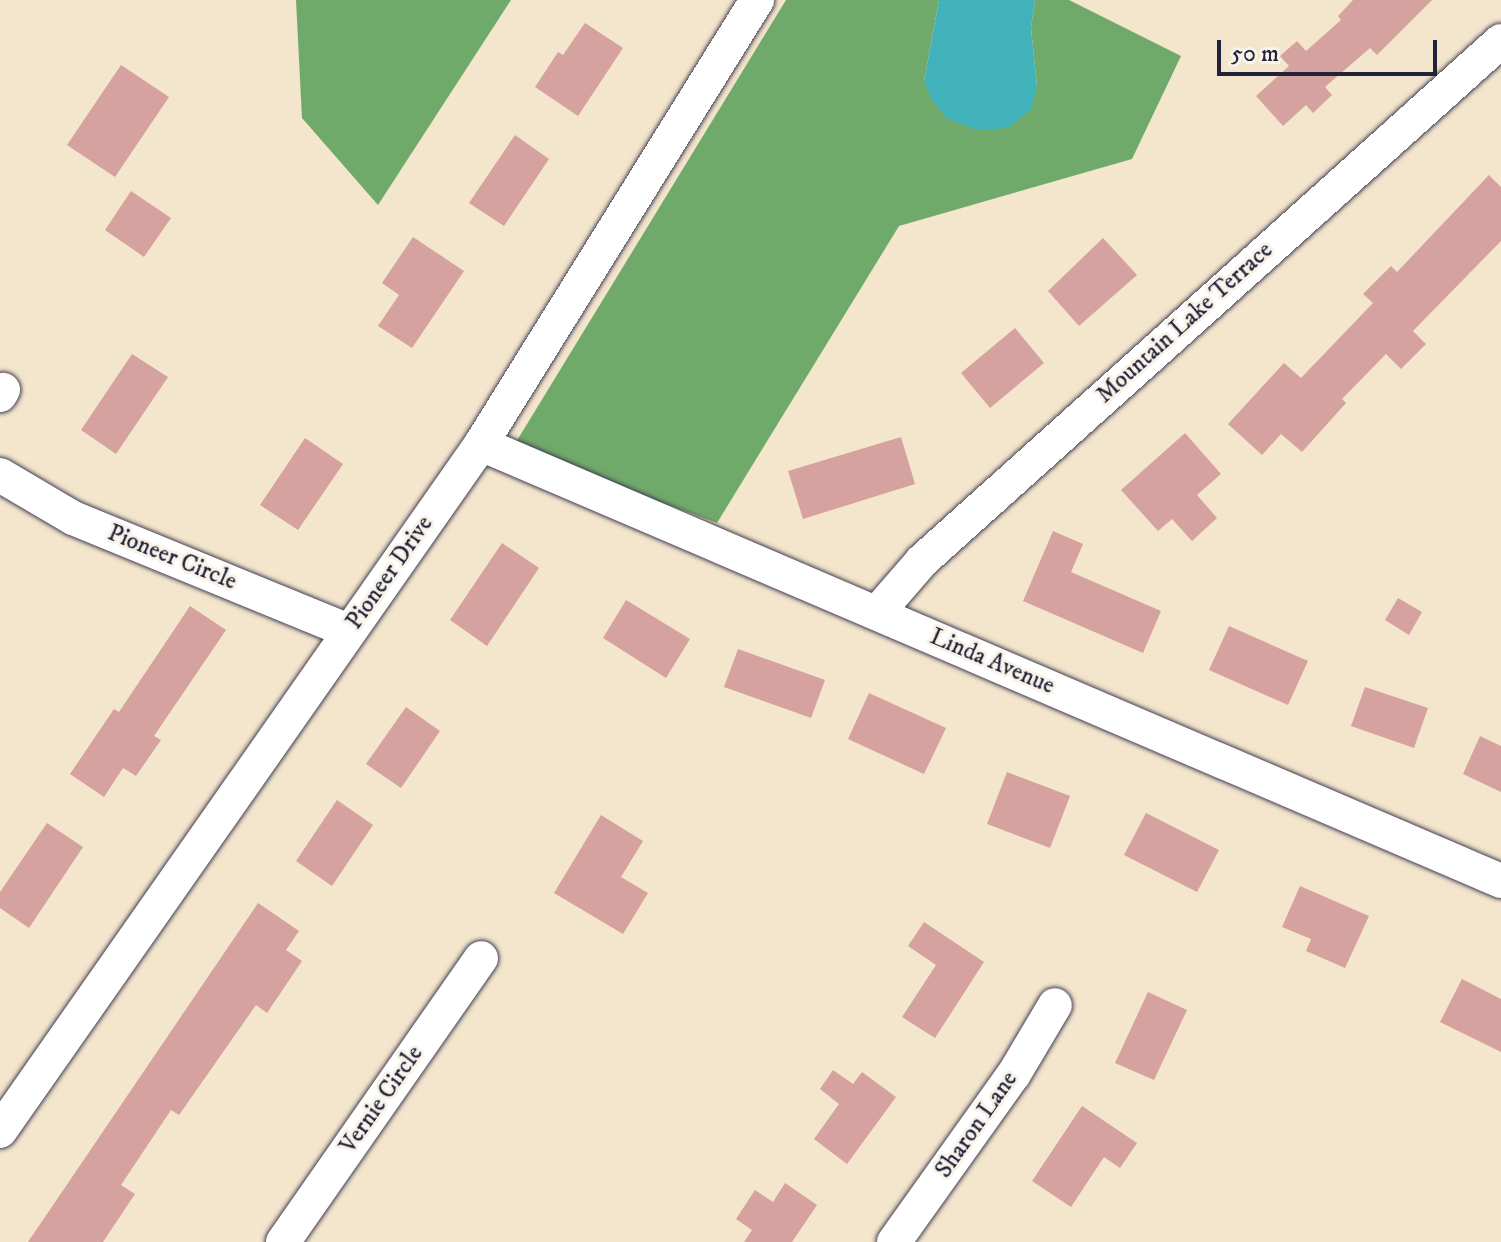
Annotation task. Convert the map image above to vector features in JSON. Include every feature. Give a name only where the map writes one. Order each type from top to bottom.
[{"type":"street","name":"Pioneer Drive","points":[[0,1131],[481,444],[757,0]]},
{"type":"street","name":"Mountain Lake Terrace","points":[[877,613],[922,561],[1501,41]]},
{"type":"street","name":"Linda Avenue","points":[[481,444],[1501,881]]},
{"type":"street","name":"Pioneer Circle","points":[[0,475],[73,518],[349,631]]},
{"type":"street","name":"Vernie Circle","points":[[283,1242],[481,958]]},
{"type":"street","name":"Sharon Lane","points":[[894,1242],[1014,1074],[1055,1005]]},
{"type":"green space","points":[[296,0],[511,0],[378,205],[302,118]]},
{"type":"green space","points":[[786,0],[939,0],[924,81],[1037,87],[1031,28],[1035,0],[1069,0],[1181,56],[1132,159],[899,226],[717,523],[513,447]]},
{"type":"water","points":[[939,0],[1035,0],[1031,28],[1037,87],[1031,109],[1008,128],[977,130],[948,119],[932,101],[924,81]]},
{"type":"building","points":[[1353,0],[1432,0],[1377,55],[1370,48],[1325,87],[1332,95],[1313,113],[1306,105],[1283,126],[1256,96],[1289,66],[1280,56],[1297,41],[1306,51],[1341,20],[1338,16]]},
{"type":"building","points":[[585,23],[623,48],[578,116],[535,87],[558,52],[563,55]]},
{"type":"building","points":[[121,65],[169,97],[115,177],[67,145]]},
{"type":"building","points":[[515,135],[549,159],[504,226],[469,203]]},
{"type":"building","points":[[1489,175],[1501,187],[1501,241],[1413,331],[1426,344],[1401,369],[1386,354],[1342,399],[1346,403],[1302,452],[1281,434],[1262,455],[1228,424],[1284,363],[1301,378],[1373,303],[1363,294],[1391,266],[1397,272]]},
{"type":"building","points":[[131,191],[171,218],[144,257],[105,230]]},
{"type":"building","points":[[413,237],[464,271],[412,348],[378,326],[399,295],[382,283]]},
{"type":"building","points":[[1103,238],[1137,275],[1079,326],[1048,291]]},
{"type":"building","points":[[1015,328],[1044,363],[990,408],[961,373]]},
{"type":"building","points":[[132,354],[168,377],[116,454],[81,430]]},
{"type":"building","points":[[1185,433],[1221,474],[1197,495],[1217,518],[1192,541],[1172,519],[1158,531],[1121,490]]},
{"type":"building","points":[[901,437],[915,484],[803,519],[788,471]]},
{"type":"building","points":[[305,438],[343,464],[298,530],[260,505]]},
{"type":"building","points":[[1053,531],[1083,544],[1071,572],[1161,611],[1143,653],[1023,601]]},
{"type":"building","points":[[502,543],[539,568],[487,646],[450,620]]},
{"type":"building","points":[[1398,598],[1422,612],[1409,635],[1385,620]]},
{"type":"building","points":[[626,600],[690,639],[666,678],[603,638]]},
{"type":"building","points":[[190,606],[226,630],[154,736],[161,740],[136,776],[123,768],[104,797],[70,774],[114,709],[119,712]]},
{"type":"building","points":[[1229,626],[1308,661],[1288,705],[1209,670]]},
{"type":"building","points":[[738,649],[825,680],[811,718],[724,687]]},
{"type":"building","points":[[1365,687],[1428,708],[1414,748],[1351,726]]},
{"type":"building","points":[[869,693],[946,728],[924,774],[848,739]]},
{"type":"building","points":[[406,707],[440,731],[401,788],[366,764]]},
{"type":"building","points":[[1480,736],[1501,746],[1501,792],[1463,774]]},
{"type":"building","points":[[1007,772],[1070,796],[1050,848],[987,824]]},
{"type":"building","points":[[337,800],[373,825],[332,886],[296,861]]},
{"type":"building","points":[[1146,813],[1219,850],[1197,892],[1124,855]]},
{"type":"building","points":[[601,815],[643,841],[621,877],[648,893],[623,934],[554,893]]},
{"type":"building","points":[[47,823],[83,847],[29,928],[0,908],[0,892]]},
{"type":"building","points":[[1300,886],[1369,916],[1345,968],[1306,951],[1311,939],[1282,927]]},
{"type":"building","points":[[258,903],[299,931],[286,950],[302,961],[267,1013],[256,1005],[179,1115],[171,1110],[121,1185],[135,1194],[103,1242],[28,1242]]},
{"type":"building","points":[[924,922],[984,962],[935,1038],[902,1017],[936,965],[908,946]]},
{"type":"building","points":[[1462,979],[1501,999],[1501,1052],[1440,1022]]},
{"type":"building","points":[[1148,992],[1187,1010],[1154,1080],[1115,1063]]},
{"type":"building","points":[[833,1070],[853,1084],[862,1072],[896,1097],[847,1164],[814,1139],[839,1104],[820,1089]]},
{"type":"building","points":[[1082,1106],[1137,1143],[1120,1168],[1104,1157],[1071,1207],[1032,1181]]},
{"type":"building","points":[[785,1183],[817,1205],[792,1242],[744,1242],[752,1230],[736,1219],[755,1190],[773,1202]]}]
